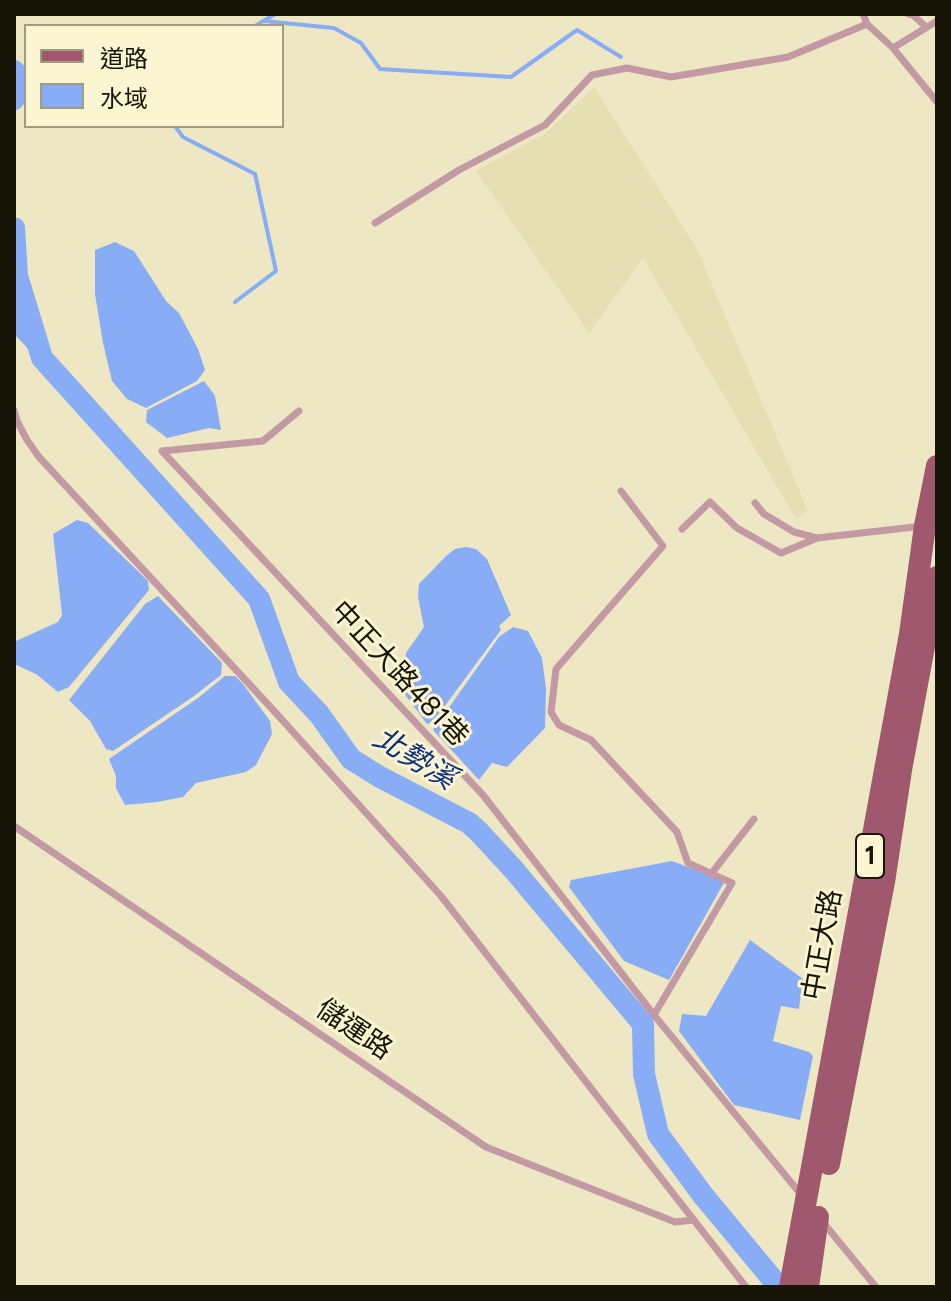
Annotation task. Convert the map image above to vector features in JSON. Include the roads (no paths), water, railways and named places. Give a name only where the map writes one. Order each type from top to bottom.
[{"type":"main road","name":"中正大路","points":[[806,1248],[884,882],[901,770],[925,526],[937,466]]},
{"type":"main road","name":"中正大路","points":[[910,675],[937,577]]},
{"type":"main road","name":"1","points":[[790,1287],[806,1248]]},
{"type":"main road","name":"1","points":[[806,1248],[808,1287]]},
{"type":"lane","points":[[863,14],[867,24],[893,48],[937,102]]},
{"type":"lane","points":[[908,14],[926,27]]},
{"type":"lane","points":[[893,48],[937,21]]},
{"type":"lane","points":[[375,223],[459,170],[545,125],[592,75],[627,68],[671,77],[788,57],[867,24]]},
{"type":"lane","points":[[14,410],[27,440],[39,457],[441,896],[746,1287]]},
{"type":"lane","name":"中正大路481巷","points":[[299,411],[263,441],[162,451],[483,795],[654,1015],[876,1287]]},
{"type":"lane","points":[[621,491],[663,546],[556,669],[551,712],[559,725],[591,740],[677,832],[688,863],[732,883],[654,1015]]},
{"type":"lane","points":[[682,529],[710,502],[737,528],[781,553],[817,538],[925,526]]},
{"type":"lane","points":[[755,503],[764,514],[794,532],[817,538]]},
{"type":"lane","points":[[711,874],[754,819]]},
{"type":"lane","name":"儲運路","points":[[14,826],[486,1147],[675,1222],[694,1220]]},
{"type":"water","points":[[14,60],[24,73],[24,95],[16,93],[14,102]]},
{"type":"water","points":[[115,242],[134,251],[166,301],[179,313],[205,370],[197,381],[146,408],[127,399],[112,381],[103,343],[95,294],[95,250]]},
{"type":"water","points":[[14,256],[20,317],[28,340],[50,353],[39,360],[15,335]]},
{"type":"water","points":[[204,381],[215,396],[221,430],[209,428],[167,438],[146,422],[147,410]]},
{"type":"water","points":[[77,520],[88,523],[148,581],[149,590],[69,687],[58,692],[36,674],[14,664],[14,640],[58,622],[62,615],[53,534]]},
{"type":"water","points":[[455,549],[476,549],[487,559],[511,615],[499,626],[501,630],[433,722],[427,724],[403,692],[406,653],[424,627],[418,597],[419,584],[446,556]]},
{"type":"water","points":[[158,596],[222,663],[221,675],[113,751],[106,749],[90,721],[69,700],[145,604]]},
{"type":"water","points":[[513,627],[528,631],[542,658],[546,688],[545,728],[507,767],[492,763],[479,780],[433,730],[499,637]]},
{"type":"water","points":[[225,676],[235,676],[243,684],[270,721],[272,734],[256,765],[246,772],[196,783],[183,797],[125,805],[116,788],[116,776],[109,759]]},
{"type":"water","points":[[672,861],[725,881],[669,980],[624,961],[569,887],[571,880]]},
{"type":"water","points":[[750,940],[803,979],[799,1009],[781,1006],[773,1041],[813,1056],[800,1120],[734,1105],[679,1031],[682,1014],[706,1016]]},
{"type":"waterway","points":[[258,24],[275,14]]},
{"type":"waterway","points":[[264,21],[334,28],[361,43],[380,69],[511,77],[577,30],[621,57]]},
{"type":"waterway","name":"北勢溪","points":[[14,71],[23,81],[14,99]]},
{"type":"waterway","points":[[176,128],[183,137],[255,174],[276,271],[235,302]]},
{"type":"waterway","name":"北勢溪","points":[[14,228],[17,276],[42,358],[259,599],[289,682],[319,714],[351,759],[469,823],[479,832],[643,1024],[644,1074],[658,1134],[702,1194],[779,1287]]}]
